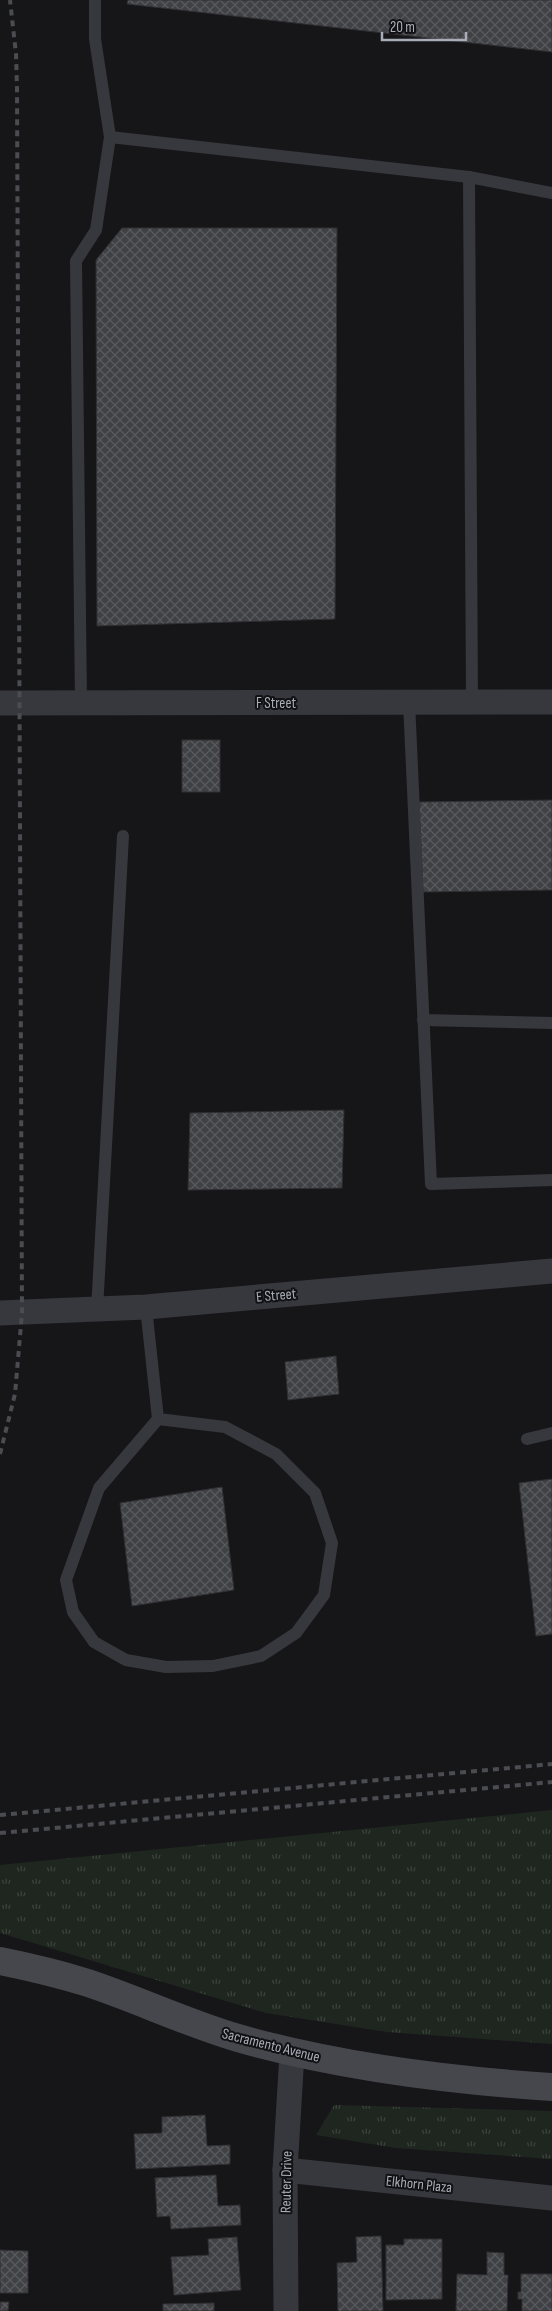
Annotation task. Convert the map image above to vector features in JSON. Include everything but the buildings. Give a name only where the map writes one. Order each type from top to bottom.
[{"type":"main road","name":"Sacramento Avenue","points":[[0,1960],[43,1970],[89,1984],[185,2020],[292,2053],[399,2072],[552,2087]]},
{"type":"street","name":"F Street","points":[[0,703],[552,702]]},
{"type":"street","name":"E Street","points":[[0,1313],[146,1307],[552,1271]]},
{"type":"street","name":"Reuter Drive","points":[[286,2311],[285,2170],[292,2053]]},
{"type":"street","name":"Elkhorn Plaza","points":[[285,2170],[552,2198]]},
{"type":"lane","points":[[81,704],[76,261],[96,230],[110,137],[95,39],[95,0]]},
{"type":"lane","points":[[110,137],[469,177],[552,193]]},
{"type":"lane","points":[[469,177],[472,702]]},
{"type":"lane","points":[[409,702],[431,1184],[552,1180]]},
{"type":"lane","points":[[97,1310],[123,836]]},
{"type":"lane","points":[[423,1020],[552,1023]]},
{"type":"lane","points":[[146,1307],[158,1419],[99,1488],[66,1580],[73,1612],[94,1642],[126,1660],[166,1667],[213,1666],[261,1656],[296,1633],[324,1594],[332,1543],[314,1493],[276,1454],[225,1427],[158,1419]]},
{"type":"lane","points":[[527,1439],[552,1433]]},
{"type":"green space","points":[[552,1810],[552,2044],[387,2032],[266,2013],[0,1933],[0,1865]]},
{"type":"green space","points":[[334,2105],[552,2111],[552,2159],[396,2148],[316,2135]]},
{"type":"railway","points":[[0,1454],[15,1394],[22,1313],[17,89],[16,54],[10,0]]},
{"type":"railway","points":[[0,1815],[552,1764]]},
{"type":"railway","points":[[0,1833],[552,1782]]}]
